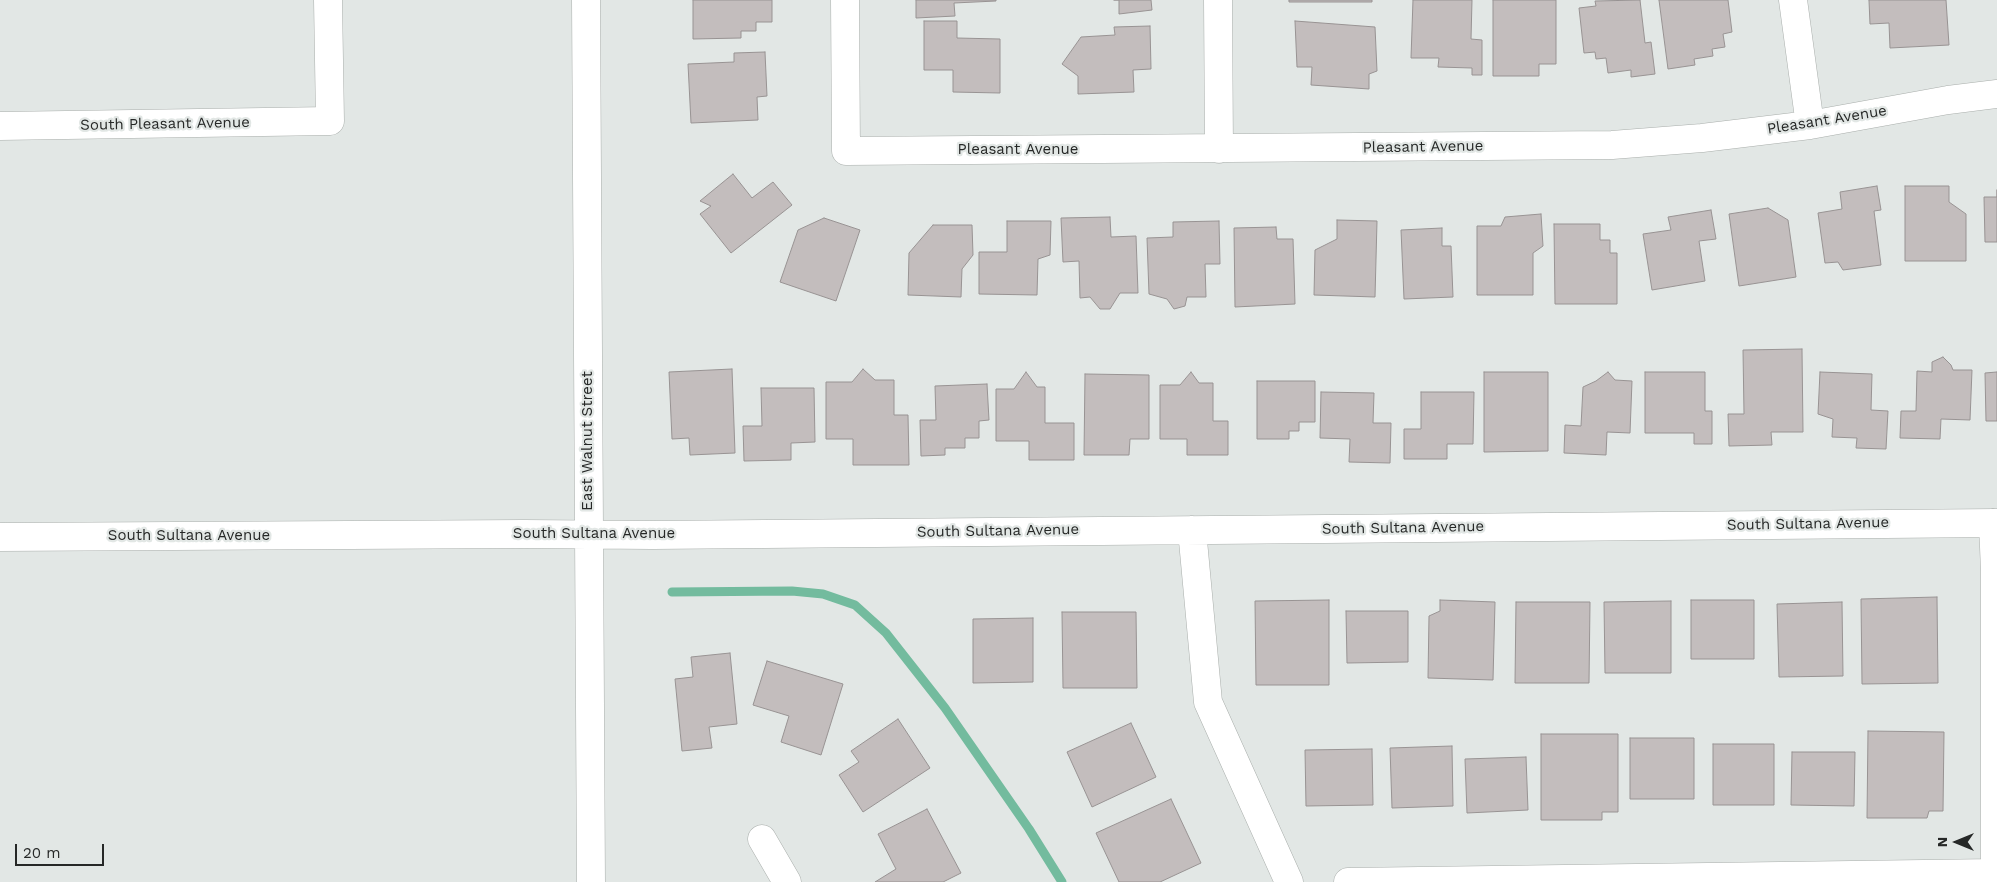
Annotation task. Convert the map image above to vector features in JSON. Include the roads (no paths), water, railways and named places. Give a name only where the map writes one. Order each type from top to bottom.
[{"type":"street","name":"South Pleasant Avenue","points":[[0,126],[330,121],[328,0]]},
{"type":"street","name":"East Walnut Street","points":[[586,0],[591,882]]},
{"type":"street","name":"Pleasant Avenue","points":[[845,0],[846,151],[1612,145],[1702,138],[1810,125],[1948,100],[1997,94]]},
{"type":"street","points":[[1218,0],[1219,149]]},
{"type":"street","points":[[1793,0],[1810,125]]},
{"type":"street","name":"South Sultana Avenue","points":[[0,537],[673,535],[1995,522]]},
{"type":"street","points":[[1348,882],[1995,877],[1995,522]]},
{"type":"street","points":[[1192,530],[1208,702],[1289,882]]},
{"type":"street","points":[[762,839],[787,882]]},
{"type":"waterway","points":[[672,592],[792,591],[823,594],[855,605],[886,633],[945,708],[1029,829],[1062,882]]}]
